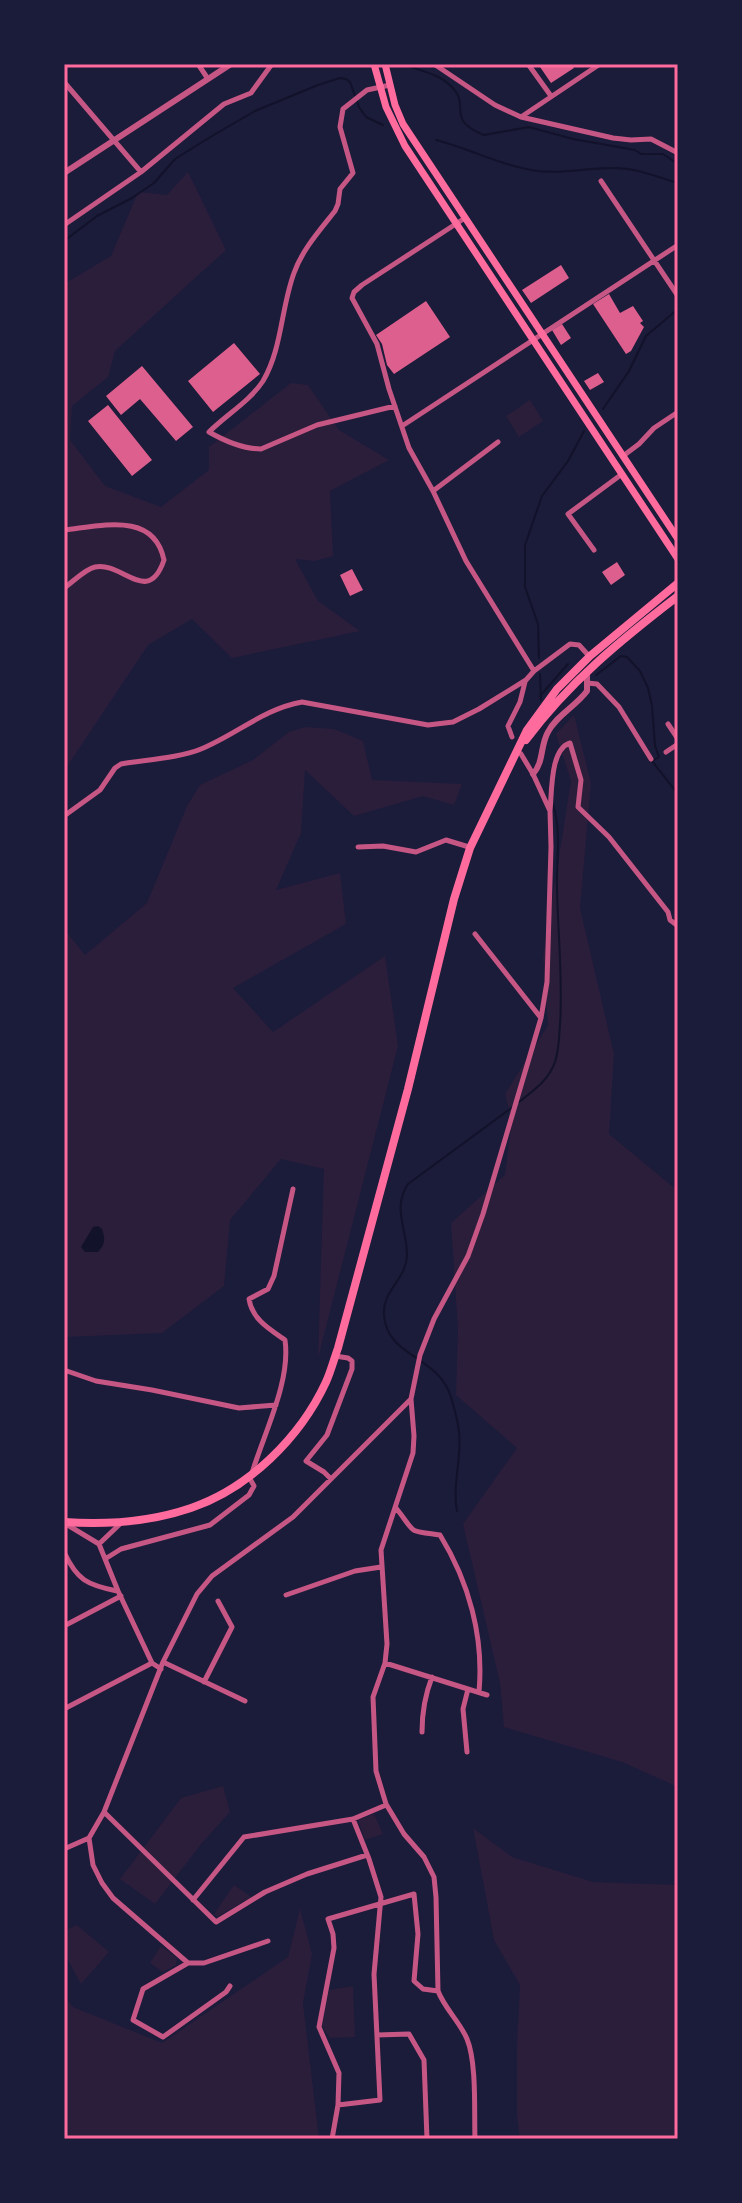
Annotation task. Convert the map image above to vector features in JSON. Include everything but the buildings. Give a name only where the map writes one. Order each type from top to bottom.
[{"type":"highway","points":[[64,1523],[121,1523],[190,1509],[222,1494],[250,1475],[284,1444],[306,1416],[326,1382],[335,1356],[470,848],[527,730],[557,689],[590,656],[678,583]]},
{"type":"highway","points":[[512,761],[551,710],[587,671],[678,596]]},
{"type":"main road","points":[[374,64],[379,87],[395,128],[678,559]]},
{"type":"main road","points":[[385,64],[403,124],[678,539]]},
{"type":"street","points":[[198,64],[208,79]]},
{"type":"street","points":[[64,173],[231,64]]},
{"type":"street","points":[[64,225],[141,172],[224,104],[251,93],[272,64]]},
{"type":"street","points":[[434,64],[495,105],[521,117],[613,138],[651,139],[678,153]]},
{"type":"street","points":[[528,64],[551,96]]},
{"type":"street","points":[[521,117],[600,64]]},
{"type":"street","points":[[64,82],[141,172]]},
{"type":"street","points":[[390,85],[367,90],[343,109],[340,127],[353,173],[340,189],[335,211],[301,258],[294,273],[276,349],[264,378],[243,402],[209,432],[253,449],[261,449],[317,425],[395,406]]},
{"type":"street","points":[[601,181],[678,296]]},
{"type":"street","points":[[465,218],[362,285],[352,295],[377,344],[409,448],[466,561],[534,671]]},
{"type":"street","points":[[402,426],[678,245]]},
{"type":"street","points":[[622,456],[678,412]]},
{"type":"street","points":[[433,491],[498,442]]},
{"type":"street","points":[[594,550],[568,514],[623,474]]},
{"type":"street","points":[[64,530],[129,525],[153,536],[161,544],[164,560],[154,577],[147,581],[137,581],[105,567],[94,567],[64,588]]},
{"type":"street","points":[[64,816],[100,790],[121,764],[196,751],[289,704],[302,702],[428,725],[453,722],[526,680],[570,644],[579,645],[590,656]]},
{"type":"street","points":[[533,774],[541,762],[548,731],[585,695],[587,671]]},
{"type":"street","points":[[512,737],[508,726],[520,702],[526,680]]},
{"type":"street","points":[[587,683],[597,684],[619,707],[651,759]]},
{"type":"street","points":[[666,752],[678,741],[668,724]]},
{"type":"street","points":[[475,2139],[469,2043],[438,1991],[434,1877],[424,1857],[404,1834],[386,1804],[376,1771],[373,1697],[385,1663],[387,1644],[381,1550],[413,1453],[411,1399],[420,1355],[434,1319],[468,1256],[541,1018],[547,982],[550,811],[556,755],[563,745],[570,743],[581,780],[578,807],[609,837],[668,912],[670,920],[678,926]]},
{"type":"street","points":[[521,754],[550,811]]},
{"type":"street","points":[[358,847],[383,846],[416,852],[446,840],[470,848]]},
{"type":"street","points":[[475,934],[541,1018]]},
{"type":"street","points":[[105,1559],[121,1549],[210,1525],[249,1495],[254,1486],[250,1475],[276,1405],[287,1357],[285,1340],[256,1317],[249,1299],[268,1289],[274,1276],[293,1189]]},
{"type":"street","points":[[331,1479],[306,1461],[327,1435],[352,1369],[352,1361],[335,1356]]},
{"type":"street","points":[[64,1370],[96,1381],[239,1408],[276,1405]]},
{"type":"street","points":[[64,1849],[89,1838],[104,1812],[163,1662],[197,1594],[212,1576],[293,1517],[411,1399]]},
{"type":"street","points":[[395,1507],[410,1529],[440,1535],[466,1584],[480,1651],[479,1692]]},
{"type":"street","points":[[64,1523],[99,1544],[152,1663],[161,1669]]},
{"type":"street","points":[[99,1544],[121,1523]]},
{"type":"street","points":[[64,1552],[82,1580],[120,1594]]},
{"type":"street","points":[[286,1595],[355,1571],[381,1567]]},
{"type":"street","points":[[64,1626],[120,1594]]},
{"type":"street","points":[[204,1682],[232,1627],[218,1601]]},
{"type":"street","points":[[163,1662],[245,1701]]},
{"type":"street","points":[[64,1709],[152,1663]]},
{"type":"street","points":[[385,1663],[487,1695]]},
{"type":"street","points":[[422,1732],[425,1696],[432,1677]]},
{"type":"street","points":[[467,1752],[463,1709],[468,1689]]},
{"type":"street","points":[[193,1900],[244,1837],[353,1819],[386,1804]]},
{"type":"street","points":[[104,1812],[216,1922],[265,1892],[307,1874],[367,1855]]},
{"type":"street","points":[[338,2105],[380,2100],[374,1974],[381,1897],[353,1819]]},
{"type":"street","points":[[89,1838],[93,1865],[113,1898],[188,1963]]},
{"type":"street","points":[[332,2139],[339,2073],[319,2027],[334,1948],[328,1919],[414,1894],[418,1934],[414,1981],[423,1989],[438,1991]]},
{"type":"street","points":[[230,1986],[163,2037],[133,2020],[143,1989],[188,1963],[204,1963],[268,1941]]},
{"type":"street","points":[[377,2035],[409,2034],[424,2060],[427,2139]]},
{"type":"street","points":[[439,2139],[446,2139]]},
{"type":"shaded area","points":[[188,172],[226,250],[115,351],[108,377],[72,406],[70,440],[105,486],[161,507],[209,470],[209,447],[291,383],[308,385],[339,430],[389,460],[330,491],[333,556],[315,561],[295,559],[318,601],[360,631],[232,658],[192,619],[148,645],[64,771],[64,284],[111,256],[138,192],[167,195]]},
{"type":"shaded area","points":[[530,400],[543,421],[519,437],[506,416]]},
{"type":"shaded area","points":[[574,715],[591,783],[580,908],[614,1054],[609,1134],[678,1191],[678,1787],[622,1762],[504,1727],[500,1683],[463,1524],[517,1448],[456,1395],[458,1329],[451,1223],[505,1175],[512,1120],[505,1094],[548,1025],[543,957],[571,781],[556,734]]},
{"type":"shaded area","points":[[305,727],[334,729],[363,741],[372,780],[462,784],[454,805],[423,796],[354,816],[305,770],[301,833],[276,890],[340,873],[346,924],[233,988],[273,1032],[385,956],[398,1046],[318,1358],[324,1169],[281,1159],[230,1220],[224,1286],[162,1333],[64,1337],[64,929],[85,955],[147,903],[187,806],[200,785],[253,760],[289,732]]},
{"type":"shaded area","points":[[98,1226],[104,1236],[102,1246],[98,1252],[85,1252],[81,1247],[93,1227]]},
{"type":"shaded area","points":[[223,1786],[230,1812],[155,1904],[120,1879],[181,1798]]},
{"type":"shaded area","points":[[374,1814],[383,1834],[365,1840],[358,1820]]},
{"type":"shaded area","points":[[473,1828],[512,1857],[593,1882],[678,1885],[678,2139],[520,2139],[517,2044],[520,1985],[494,1940]]},
{"type":"shaded area","points":[[234,1885],[251,1897],[217,1917],[214,1914]]},
{"type":"shaded area","points":[[300,1909],[312,1954],[303,2003],[319,2139],[64,2138],[64,1995],[73,2007],[162,2043],[288,1957]]},
{"type":"shaded area","points":[[77,1925],[109,1952],[81,1984],[64,1953],[64,1931]]},
{"type":"shaded area","points":[[161,1946],[177,1958],[176,1965],[163,1972],[150,1963]]},
{"type":"shaded area","points":[[353,1986],[355,2037],[330,2038],[322,2026],[329,1990]]},
{"type":"waterway","points":[[404,64],[434,75],[451,86],[457,93],[465,123],[484,135],[529,127],[635,150],[641,154],[663,154],[678,164]]},
{"type":"waterway","points":[[64,241],[97,216],[154,183],[175,159],[207,139],[255,111],[318,85],[346,79],[366,117],[383,125]]},
{"type":"waterway","points":[[436,140],[537,171],[621,168],[678,183]]},
{"type":"waterway","points":[[603,409],[629,371],[646,336],[678,309]]},
{"type":"waterway","points":[[539,658],[538,624],[525,587],[525,545],[542,496],[568,461],[584,431]]},
{"type":"waterway","points":[[596,675],[621,656],[627,657],[640,671],[652,706],[655,746],[659,757],[652,761],[678,794]]},
{"type":"waterway","points":[[540,696],[568,664]]},
{"type":"waterway","points":[[540,674],[541,700]]},
{"type":"waterway","points":[[519,1102],[549,1075],[559,1044],[558,836],[553,805]]},
{"type":"waterway","points":[[457,1511],[460,1442],[451,1397],[445,1383],[394,1340],[387,1329],[384,1306],[406,1263],[401,1202],[408,1184],[514,1106]]}]
